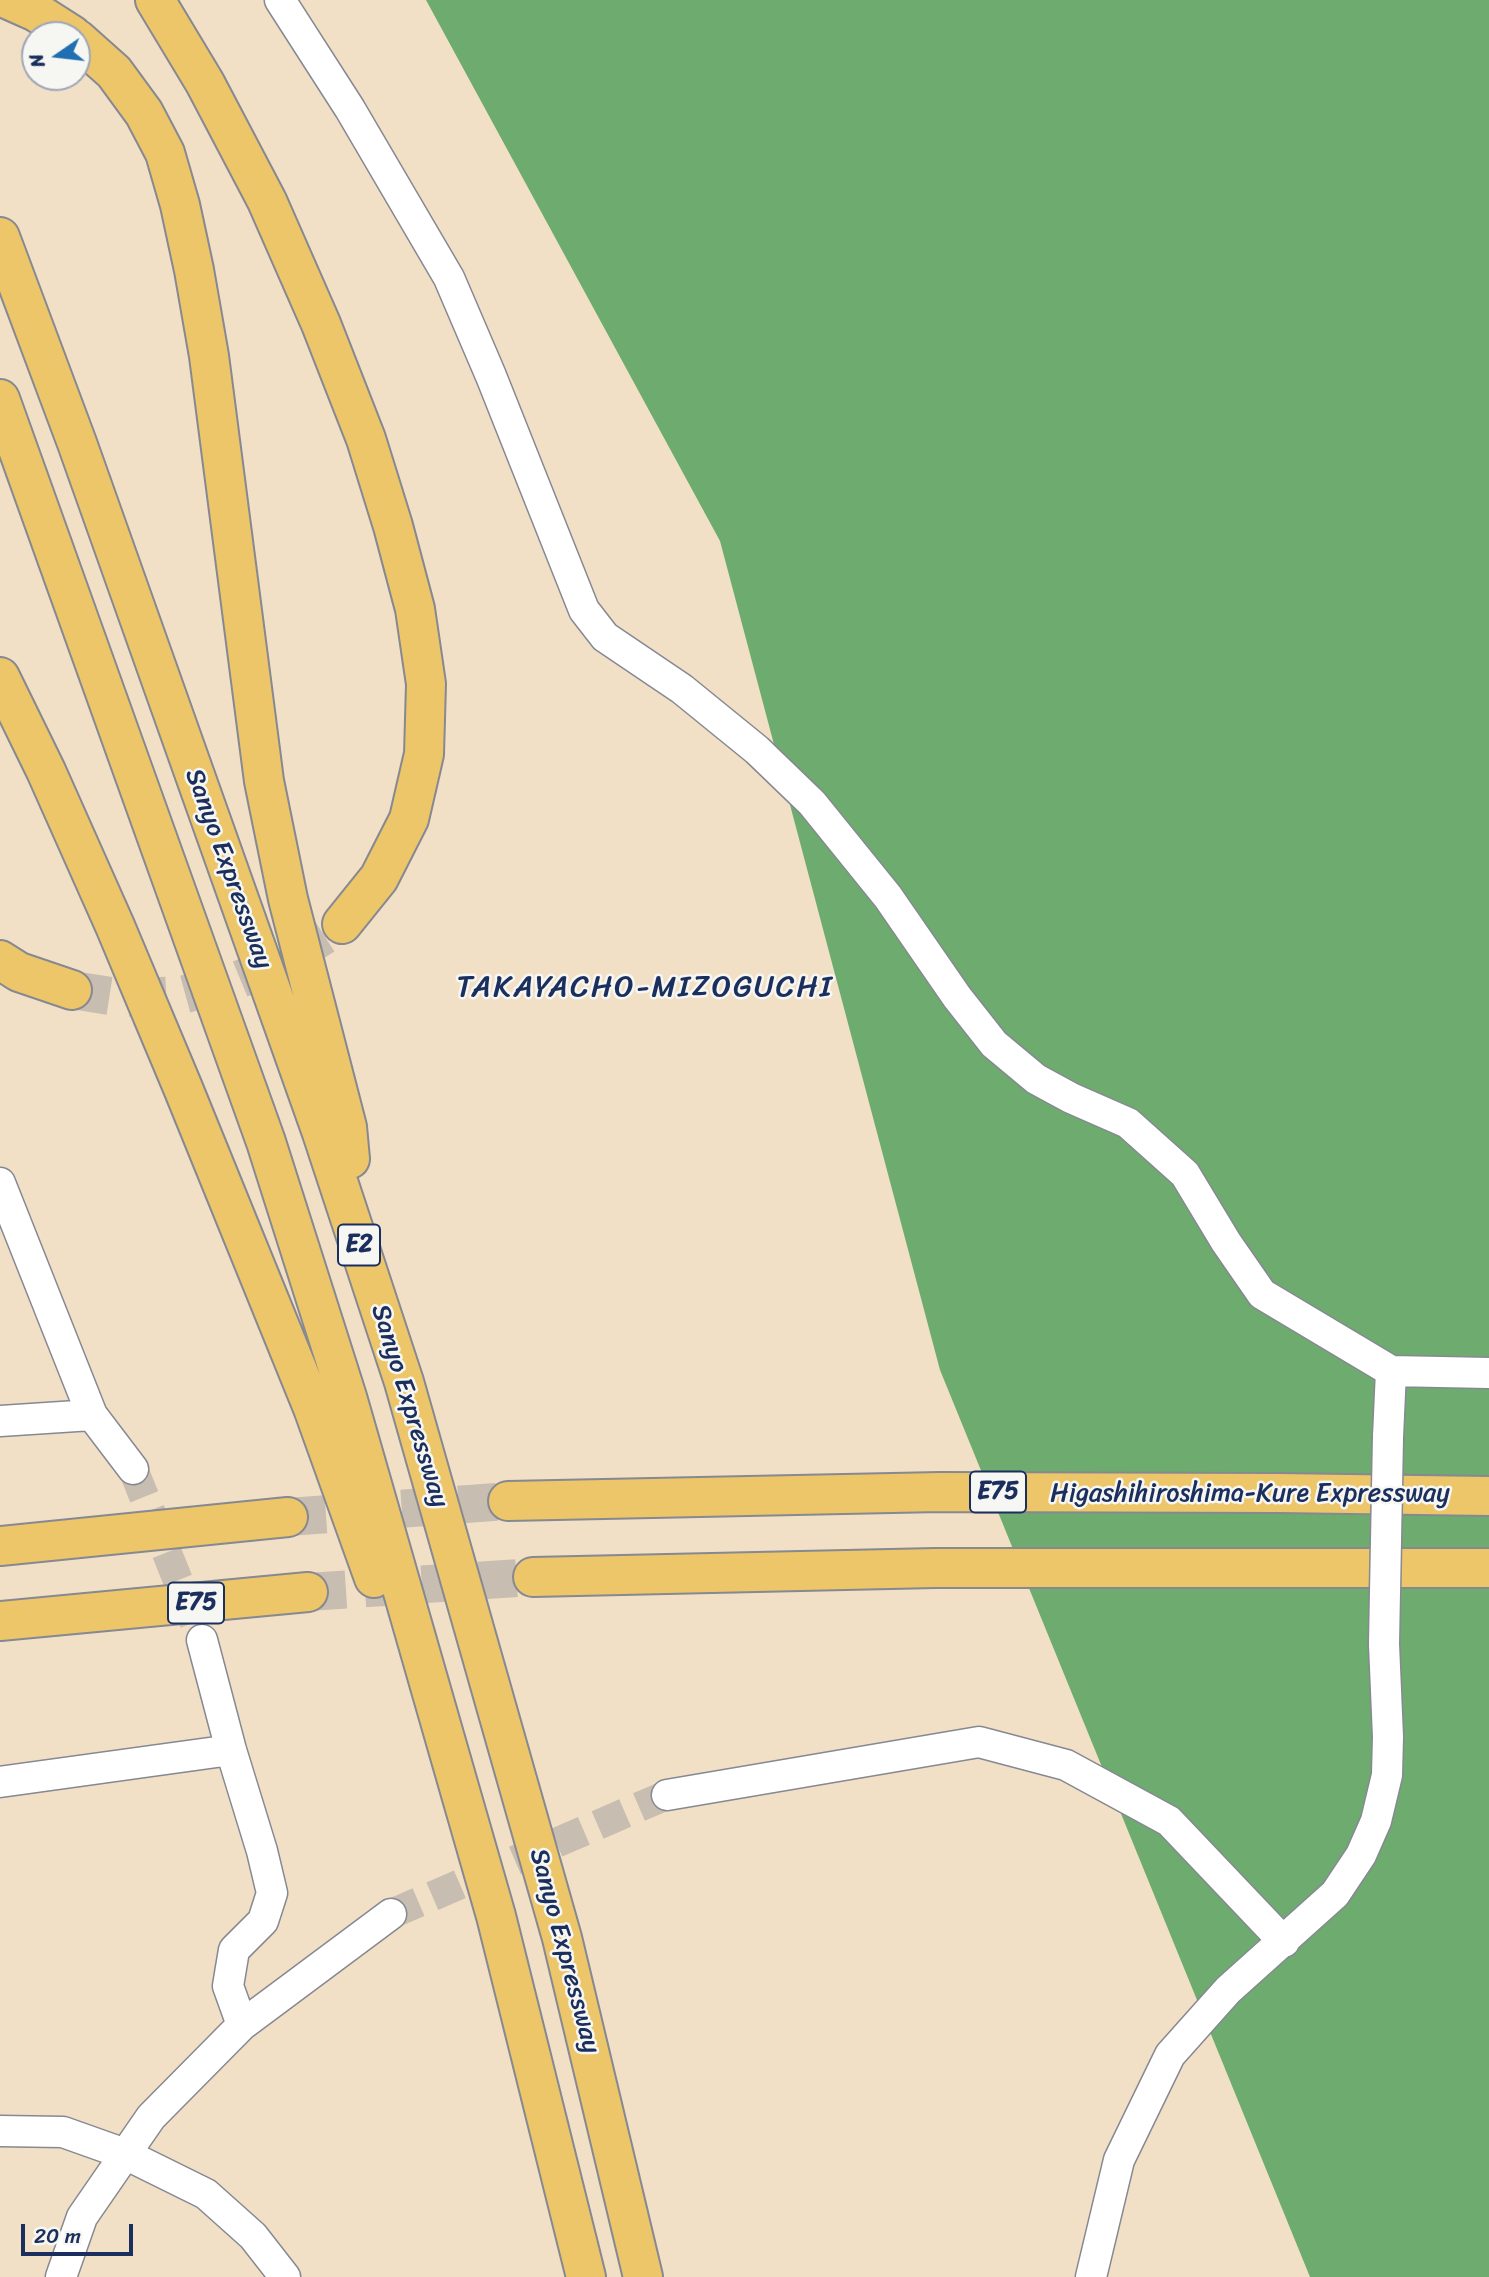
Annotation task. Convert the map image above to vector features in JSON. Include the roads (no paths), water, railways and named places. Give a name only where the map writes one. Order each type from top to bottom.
[{"type":"highway","points":[[9,0],[50,21]]},
{"type":"highway","points":[[155,0],[205,83],[267,201],[321,324],[366,439],[415,609],[426,684],[424,754],[409,819],[379,878],[342,924]]},
{"type":"highway","points":[[91,51],[114,72],[144,113],[165,153],[180,205],[209,356],[264,781],[288,899],[347,1127],[360,1249]]},
{"type":"highway","name":"Sanyo Expressway","points":[[0,237],[128,586],[322,1133],[404,1382],[562,1938],[643,2277]]},
{"type":"highway","name":"E2","points":[[0,399],[266,1142],[346,1397],[496,1916],[586,2277]]},
{"type":"highway","points":[[0,677],[46,771],[115,926],[313,1408],[496,1916]]},
{"type":"highway","points":[[0,960],[19,972],[72,990]]},
{"type":"highway","name":"Higashihiroshima-Kure Expressway","points":[[508,1501],[940,1492],[1489,1496]]},
{"type":"highway","points":[[0,1543],[288,1517]]},
{"type":"highway","points":[[533,1577],[949,1567],[1489,1568]]},
{"type":"highway","name":"E75","points":[[0,1621],[308,1592]]},
{"type":"highway","points":[[0,1627],[84,1614]]},
{"type":"street","points":[[280,0],[350,109],[449,278],[584,610],[605,636],[682,689],[757,750],[812,803],[888,897],[957,997],[994,1044],[1036,1079],[1128,1123],[1185,1174],[1226,1242],[1262,1294],[1391,1371],[1489,1373]]},
{"type":"street","points":[[0,1184],[92,1415],[133,1469]]},
{"type":"street","points":[[1091,2277],[1119,2160],[1170,2055],[1228,1990],[1335,1894],[1361,1855],[1376,1821],[1387,1774],[1384,1644],[1391,1371]]},
{"type":"street","points":[[0,1421],[92,1415]]},
{"type":"street","points":[[202,1640],[272,1893],[263,1921],[234,1950],[228,1986],[242,2025]]},
{"type":"street","points":[[667,1795],[979,1742],[1066,1765],[1169,1821],[1284,1942]]},
{"type":"street","points":[[0,1782],[231,1750]]},
{"type":"street","points":[[61,2277],[82,2217],[151,2117],[242,2025],[390,1914]]},
{"type":"street","points":[[0,2131],[63,2132],[125,2154],[206,2194],[253,2236],[285,2277]]},
{"type":"tunnel","points":[[72,990],[123,998],[182,995],[240,979],[286,960],[342,924]]},
{"type":"tunnel","points":[[133,1469],[202,1640]]},
{"type":"tunnel","points":[[288,1517],[508,1501]]},
{"type":"tunnel","points":[[308,1592],[533,1577]]},
{"type":"tunnel","points":[[391,1914],[667,1795]]},
{"type":"district","name":"TAKAYACHO-MIZOGUCHI","points":[[645,988]]}]
